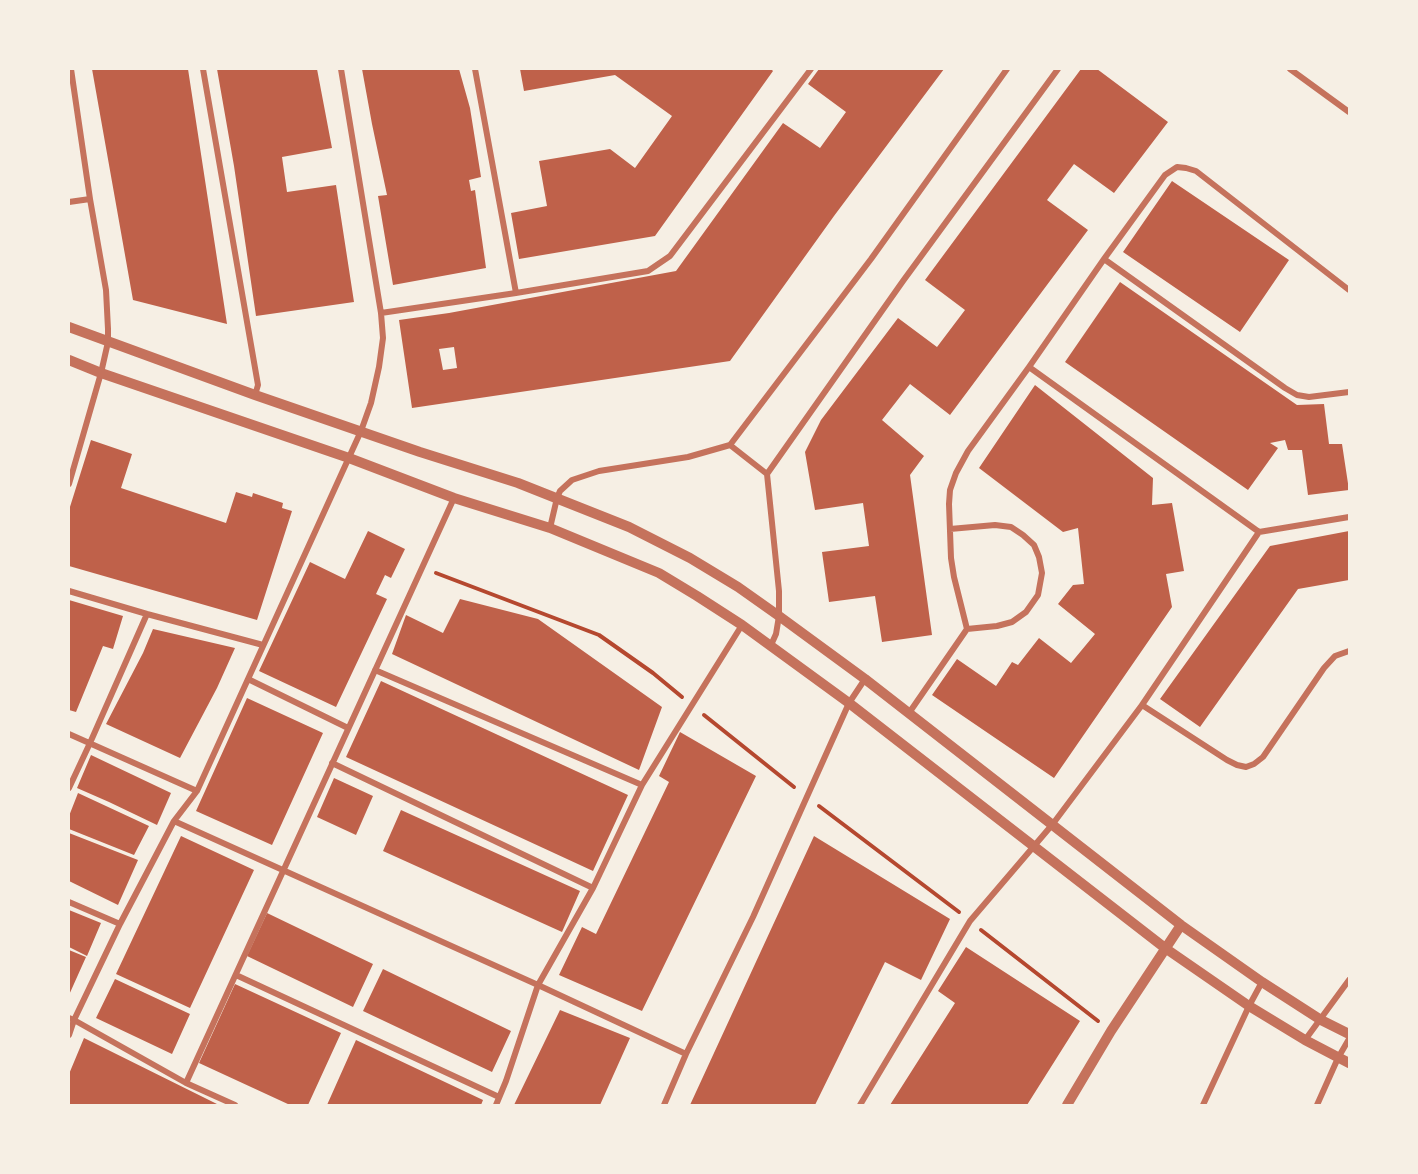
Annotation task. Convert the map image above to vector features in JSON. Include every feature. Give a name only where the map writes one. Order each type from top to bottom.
[{"type":"street","points":[[69,484],[108,342],[106,290],[71,69]]},
{"type":"street","points":[[203,69],[258,385],[255,395]]},
{"type":"street","points":[[69,1035],[72,1019],[174,821],[197,791],[349,458],[371,403],[383,338],[381,313],[341,69]]},
{"type":"street","points":[[475,69],[516,293]]},
{"type":"street","points":[[550,528],[556,498],[572,480],[599,471],[688,457],[730,445],[871,259],[1007,69]]},
{"type":"street","points":[[771,645],[776,634],[779,591],[767,474],[896,291],[1058,69]]},
{"type":"street","points":[[1290,69],[1349,112]]},
{"type":"street","points":[[381,313],[648,271],[670,256],[808,70]]},
{"type":"street","points":[[909,713],[967,629],[954,577],[950,529],[950,490],[956,472],[968,451],[1165,175],[1177,167],[1196,171],[1349,291]]},
{"type":"street","points":[[69,202],[90,199]]},
{"type":"street","points":[[1104,259],[1297,395],[1309,397],[1349,392]]},
{"type":"street","points":[[69,327],[255,395],[518,483],[629,527],[690,558],[738,588],[865,679],[1181,924],[1262,982],[1349,1035]]},
{"type":"street","points":[[69,360],[100,373],[349,458],[454,498],[550,528],[658,573],[771,645],[1165,948],[1249,1006],[1305,1040],[1349,1063]]},
{"type":"street","points":[[1029,367],[1259,532],[1349,518]]},
{"type":"street","points":[[730,445],[767,474]]},
{"type":"street","points":[[186,1083],[454,498]]},
{"type":"street","points":[[950,529],[995,525],[1011,527],[1034,545],[1042,573],[1038,595],[1026,612],[1012,622],[967,629]]},
{"type":"street","points":[[860,1105],[970,921],[1052,825],[1142,705],[1259,532]]},
{"type":"street","points":[[69,591],[263,645]]},
{"type":"street","points":[[69,788],[147,614]]},
{"type":"street","points":[[496,1105],[538,985],[593,888],[642,785],[742,625]]},
{"type":"street","points":[[1142,705],[1227,759],[1246,767],[1263,757],[1324,668],[1335,656],[1349,651]]},
{"type":"street","points":[[375,670],[642,785]]},
{"type":"street","points":[[248,679],[348,729]]},
{"type":"street","points":[[663,1105],[753,917],[849,703],[865,679]]},
{"type":"street","points":[[69,734],[197,791]]},
{"type":"street","points":[[333,763],[593,888]]},
{"type":"street","points":[[174,821],[686,1054]]},
{"type":"street","points":[[69,903],[120,924]]},
{"type":"street","points":[[1067,1105],[1111,1031],[1181,924]]},
{"type":"street","points":[[236,975],[499,1097]]},
{"type":"street","points":[[1305,1040],[1349,980]]},
{"type":"street","points":[[1203,1105],[1262,982]]},
{"type":"street","points":[[72,1019],[186,1083],[236,1105]]},
{"type":"street","points":[[1317,1105],[1349,1039]]},
{"type":"path","points":[[422,568],[599,635],[653,673],[807,798],[1111,1031]]},
{"type":"building","points":[[92,69],[188,69],[227,324],[133,300]]},
{"type":"building","points":[[217,69],[317,69],[332,148],[282,157],[287,192],[336,185],[354,302],[256,316]]},
{"type":"building","points":[[362,69],[459,69],[470,108],[481,177],[469,180],[471,191],[475,190],[486,268],[393,285],[378,196],[387,195]]},
{"type":"building","points":[[520,69],[771,69],[773,71],[655,236],[519,259],[511,213],[547,206],[539,161],[610,149],[635,168],[672,116],[615,75],[524,91]]},
{"type":"building","points":[[819,69],[944,69],[834,216],[730,361],[412,408],[399,320],[449,313],[676,271],[783,123],[820,148],[846,112],[808,84]],"holes":[[[454,347],[457,368],[443,370],[439,349]]]},
{"type":"building","points":[[1081,69],[1097,69],[1168,122],[1114,193],[1074,164],[1047,200],[1088,230],[950,415],[910,384],[882,420],[924,456],[910,475],[932,635],[882,642],[875,596],[829,602],[822,552],[869,546],[863,503],[815,510],[805,452],[821,420],[898,318],[937,347],[965,310],[925,280]]},
{"type":"building","points":[[1172,181],[1289,260],[1240,332],[1123,252]]},
{"type":"building","points":[[1120,282],[1297,405],[1324,404],[1329,444],[1342,444],[1349,490],[1308,495],[1302,450],[1288,450],[1285,440],[1270,443],[1278,448],[1248,490],[1065,362]]},
{"type":"building","points":[[1035,385],[1153,478],[1152,505],[1172,503],[1184,571],[1166,574],[1172,607],[1054,778],[932,695],[957,659],[996,686],[1012,662],[1018,665],[1039,638],[1071,663],[1095,634],[1058,604],[1073,585],[1084,584],[1078,528],[1063,532],[979,468]]},
{"type":"building","points":[[91,440],[132,454],[121,488],[226,523],[236,492],[252,497],[253,493],[283,503],[282,508],[292,511],[257,620],[69,566],[69,510]]},
{"type":"building","points":[[368,531],[405,549],[391,578],[385,575],[376,594],[387,599],[336,707],[259,671],[310,562],[345,579]]},
{"type":"building","points":[[1349,531],[1349,580],[1298,589],[1200,727],[1160,699],[1270,546]]},
{"type":"building","points":[[460,599],[538,619],[662,707],[639,770],[392,654],[406,615],[443,633]]},
{"type":"building","points":[[69,600],[123,616],[113,649],[103,646],[76,712],[69,710]]},
{"type":"building","points":[[153,629],[235,648],[180,758],[106,724]]},
{"type":"building","points":[[381,681],[628,795],[593,871],[346,757]]},
{"type":"building","points":[[247,698],[323,733],[272,845],[196,811]]},
{"type":"building","points":[[680,732],[756,776],[642,1011],[559,975],[582,927],[596,934],[669,782],[659,776]]},
{"type":"building","points":[[91,755],[171,793],[157,825],[77,788]]},
{"type":"building","points":[[334,778],[373,796],[356,835],[317,817]]},
{"type":"building","points":[[78,793],[149,826],[134,855],[69,829],[69,816]]},
{"type":"building","points":[[401,810],[580,891],[562,932],[383,851]]},
{"type":"building","points":[[69,833],[138,860],[118,905],[69,881]]},
{"type":"building","points":[[181,836],[254,870],[190,1008],[116,974]]},
{"type":"building","points":[[814,836],[950,919],[921,980],[885,962],[815,1105],[690,1105]]},
{"type":"building","points":[[69,910],[101,923],[87,956],[69,947]]},
{"type":"building","points":[[267,913],[373,964],[353,1007],[247,956]]},
{"type":"building","points":[[966,947],[1080,1021],[1027,1105],[890,1105],[955,1003],[938,991]]},
{"type":"building","points":[[69,950],[86,957],[69,995]]},
{"type":"building","points":[[383,969],[511,1031],[492,1072],[363,1011]]},
{"type":"building","points":[[115,979],[190,1014],[172,1054],[96,1018]]},
{"type":"building","points":[[235,984],[341,1033],[308,1105],[290,1105],[199,1063]]},
{"type":"building","points":[[560,1010],[630,1038],[600,1105],[514,1105]]},
{"type":"building","points":[[84,1038],[219,1105],[69,1105],[69,1074]]},
{"type":"building","points":[[356,1040],[483,1100],[481,1105],[327,1105]]}]
